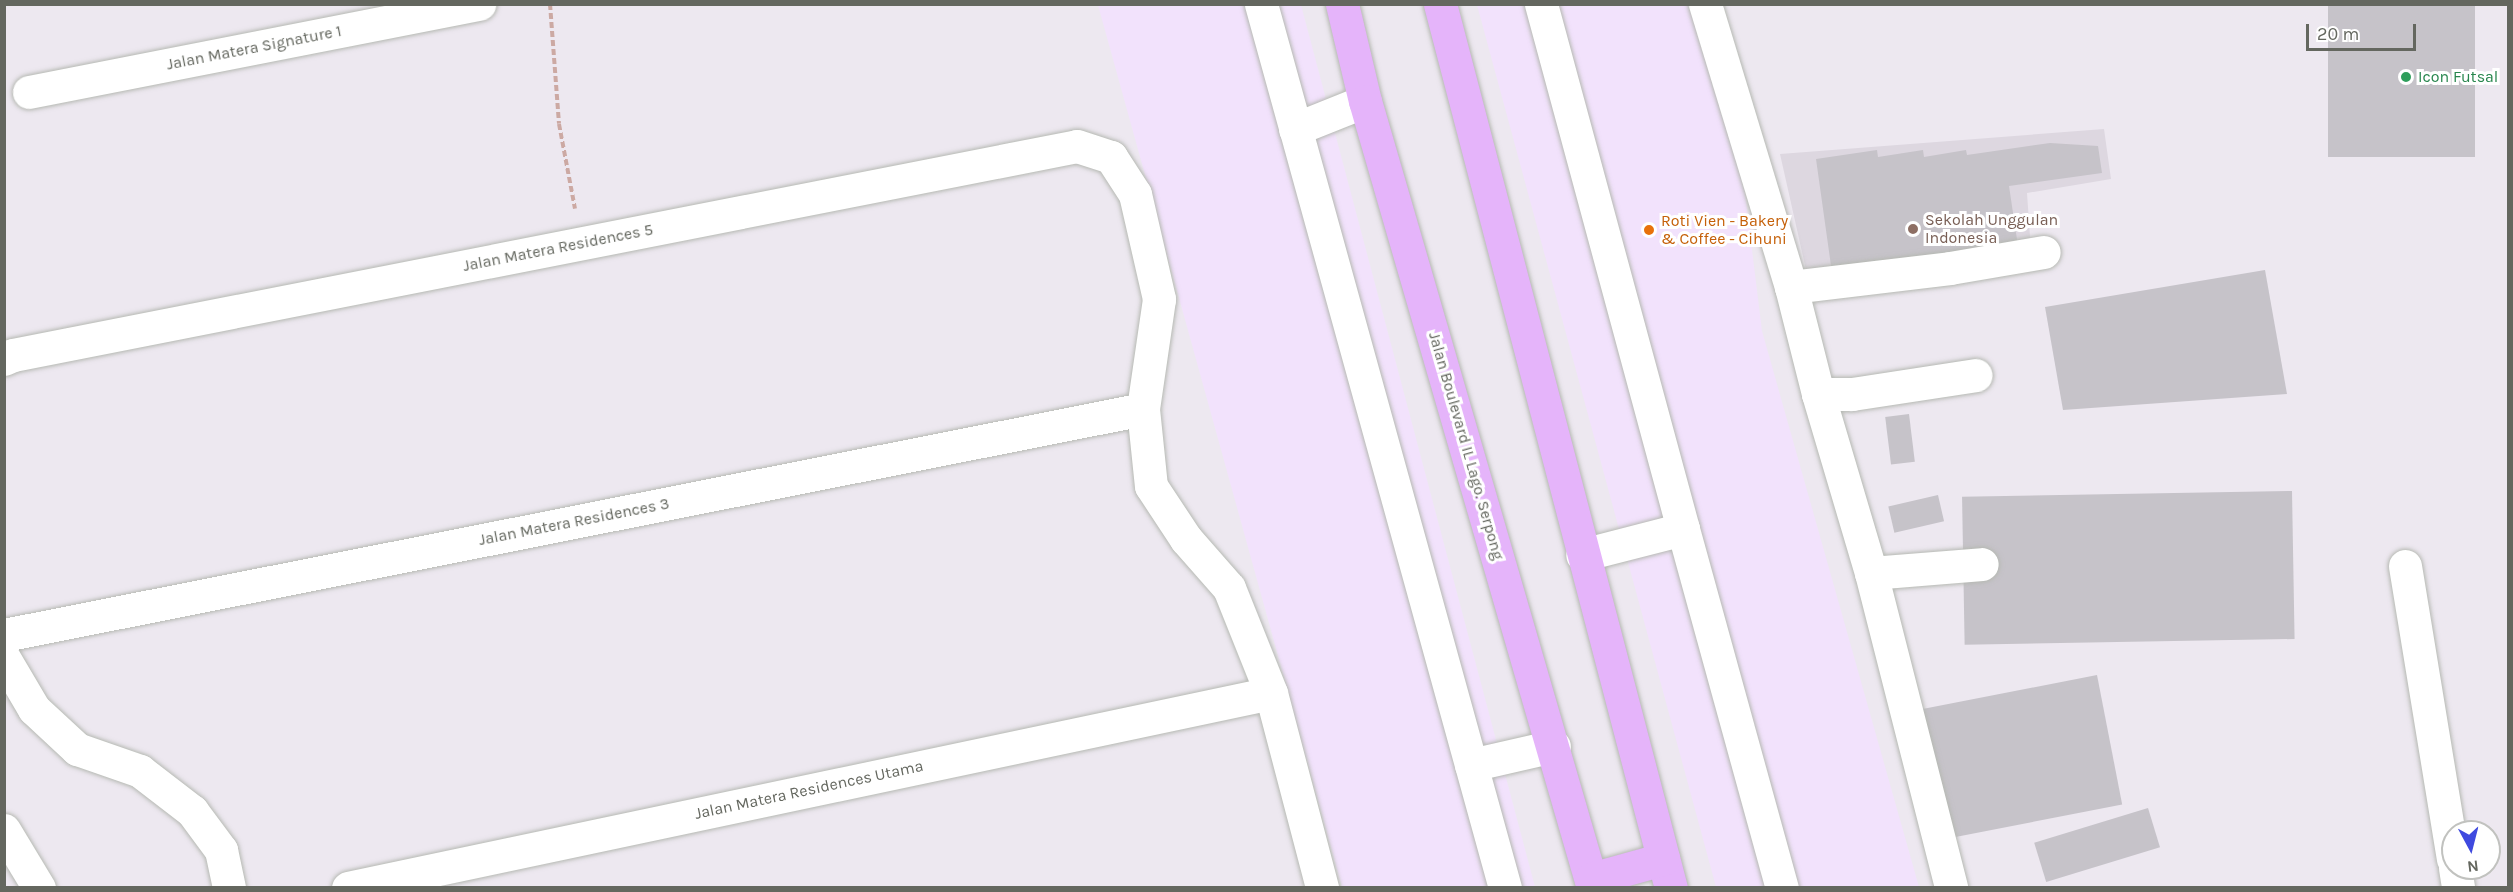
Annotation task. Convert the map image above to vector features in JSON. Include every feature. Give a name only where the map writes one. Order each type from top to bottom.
[{"type":"main road","name":"Jalan Boulevard IL Lago. Serpong","points":[[1342,4],[1365,101],[1592,883]]},
{"type":"main road","points":[[1440,4],[1582,555],[1667,873],[1592,883]]},
{"type":"street","name":"Jalan Matera Signature 1","points":[[30,92],[479,4]]},
{"type":"street","points":[[1261,4],[1505,888]]},
{"type":"street","points":[[1541,4],[1782,888]]},
{"type":"street","points":[[1705,4],[1791,287],[1818,394],[1870,573],[1951,888]]},
{"type":"street","points":[[1295,129],[1365,101]]},
{"type":"street","name":"Jalan Matera Residences 5","points":[[4,359],[13,354],[1077,146],[1111,157],[1135,194],[1159,299],[1143,409]]},
{"type":"street","points":[[1791,287],[1950,268],[2044,252]]},
{"type":"street","points":[[1818,394],[1852,394],[1976,375]]},
{"type":"street","points":[[1143,409],[1151,486],[1185,538],[1229,588],[1271,693],[1322,888]]},
{"type":"street","name":"Jalan Matera Residences 3","points":[[4,635],[1143,409]]},
{"type":"street","points":[[1582,555],[1683,529]]},
{"type":"street","points":[[1870,573],[1982,564]]},
{"type":"street","points":[[2405,566],[2447,820]]},
{"type":"street","points":[[4,658],[34,709],[77,749],[140,771],[192,812],[221,850],[229,888]]},
{"type":"street","name":"Jalan Matera Residences Utama","points":[[348,888],[1271,693]]},
{"type":"street","points":[[1471,765],[1554,746]]},
{"type":"street","points":[[4,830],[39,888]]},
{"type":"path","points":[[550,4],[559,124],[581,243]]},
{"type":"shaded area","points":[[1098,5],[1301,5],[1535,887],[1342,887]]},
{"type":"shaded area","points":[[1477,5],[1692,5],[1745,193],[1762,331],[1919,887],[1716,887]]},
{"type":"shaded area","name":"Sekolah Unggulan Indonesia","points":[[2104,129],[2111,179],[2027,193],[2032,265],[1813,301],[1780,154]]},
{"type":"building","name":"Icon Futsal","points":[[2328,4],[2475,4],[2475,157],[2328,157]]},
{"type":"building","name":"Sekolah Unggulan Indonesia","points":[[2050,143],[2098,146],[2102,173],[2009,186],[2019,253],[1833,280],[1816,159],[1877,150],[1878,157],[1923,150],[1924,157],[1966,150],[1967,155]]},
{"type":"building","points":[[2265,270],[2287,394],[2063,410],[2045,307]]},
{"type":"building","points":[[1909,414],[1915,462],[1891,465],[1885,417]]},
{"type":"building","points":[[2292,491],[2295,639],[1965,645],[1962,497]]},
{"type":"building","points":[[1938,495],[1944,521],[1894,533],[1888,506]]},
{"type":"building","points":[[2097,675],[2122,805],[1946,839],[1921,709]]},
{"type":"building","points":[[2148,808],[2160,847],[2046,882],[2034,843]]},
{"type":"place","name":"Icon Futsal","points":[[2406,77]]},
{"type":"place","name":"Sekolah Unggulan Indonesia","points":[[1913,229]]},
{"type":"place","name":"Roti Vien - Bakery & Coffee - Cihuni","points":[[1649,230]]}]
